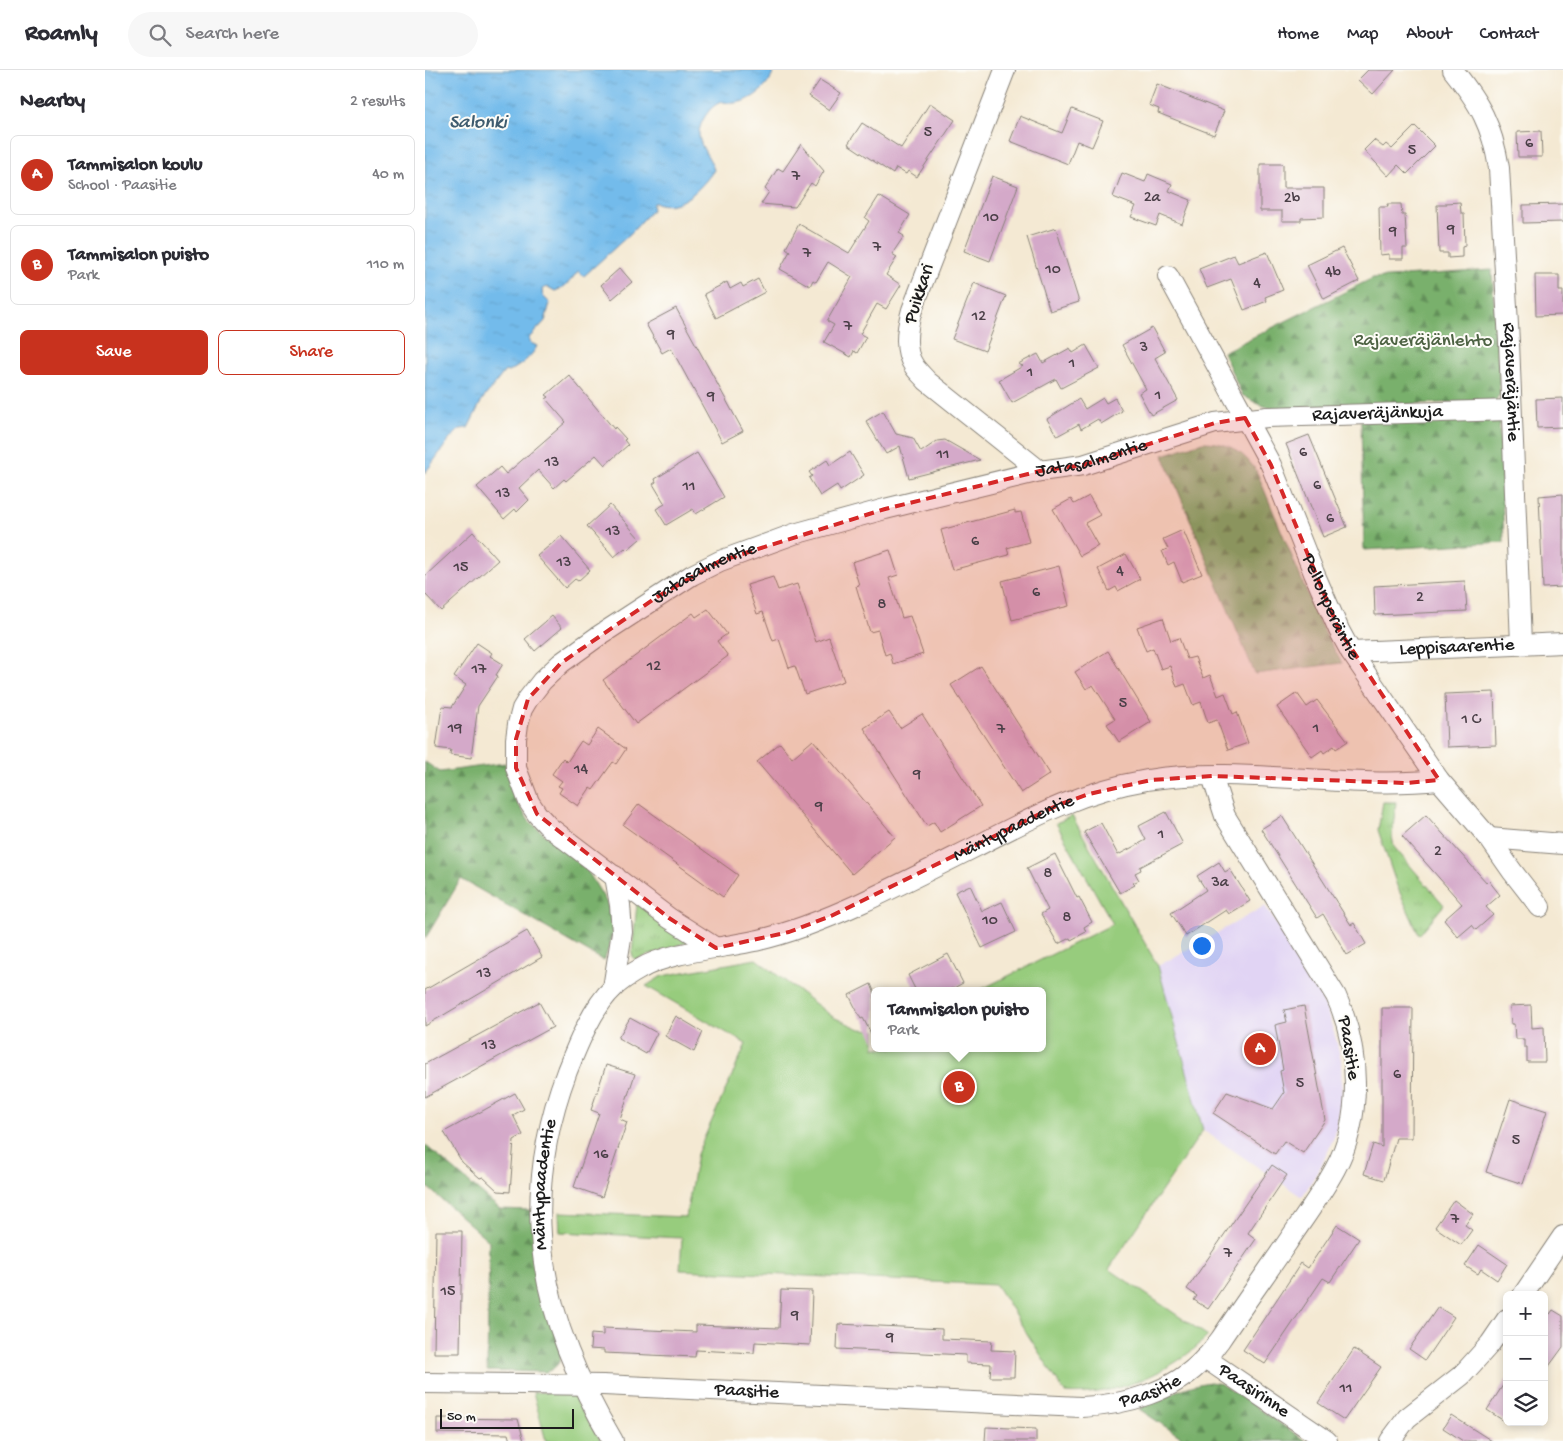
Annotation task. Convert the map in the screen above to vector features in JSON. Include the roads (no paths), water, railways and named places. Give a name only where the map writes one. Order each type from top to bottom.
[{"type":"street","name":"Puikkari","points":[[1005,70],[912,310],[908,324],[908,351],[913,365],[927,381],[1040,471]]},
{"type":"street","name":"Rajaveräjäntie","points":[[1453,70],[1472,93],[1487,120],[1495,144],[1499,168],[1521,644]]},
{"type":"street","name":"Pellonperäntie","points":[[1168,276],[1271,465],[1313,573],[1351,652],[1439,780],[1489,838],[1540,906]]},
{"type":"street","name":"Rajaveräjänkuja","points":[[1245,418],[1511,410]]},
{"type":"street","name":"Jatasalmentie","points":[[716,948],[669,918],[549,827],[537,814],[523,788],[516,768],[516,739],[522,709],[542,681],[561,663],[657,597],[692,575],[720,561],[794,534],[876,511],[1040,471],[1083,465],[1215,423],[1245,418]]},
{"type":"street","name":"Leppisaarentie","points":[[1351,652],[1563,642]]},
{"type":"street","name":"Mäntypaadentie","points":[[613,1441],[582,1385],[567,1350],[549,1296],[542,1252],[540,1223],[541,1182],[547,1144],[560,1089],[572,1057],[599,1005],[613,988],[643,967],[667,958],[758,940],[789,932],[831,916],[928,871],[1058,805],[1119,785],[1151,780],[1243,775],[1405,784],[1439,780]]},
{"type":"street","name":"Paasitie","points":[[425,1383],[582,1385],[1071,1407],[1105,1406],[1127,1402],[1151,1394],[1187,1374],[1205,1358],[1220,1340],[1336,1168],[1347,1138],[1352,1117],[1355,1080],[1350,1038],[1343,1010],[1225,816],[1212,776]]},
{"type":"street","points":[[1489,838],[1563,844]]},
{"type":"street","name":"Mäntypaadentie","points":[[613,988],[621,932],[620,905],[615,876]]},
{"type":"street","points":[[1526,1291],[1563,1236]]},
{"type":"street","points":[[1390,1441],[1407,1418],[1468,1370],[1491,1344],[1503,1325]]},
{"type":"street","name":"Paasirinne","points":[[1205,1358],[1327,1441]]},
{"type":"water","name":"Salonki","points":[[425,70],[774,70],[764,88],[753,97],[740,102],[718,103],[706,115],[699,130],[699,135],[701,144],[714,170],[703,185],[680,202],[663,205],[654,202],[652,205],[653,209],[631,233],[584,276],[578,271],[568,283],[555,291],[548,287],[542,289],[543,296],[550,303],[545,321],[529,338],[529,342],[537,346],[535,350],[521,364],[508,372],[505,371],[482,400],[468,428],[460,429],[449,440],[425,473]]},
{"type":"place","name":"Tammisalon koulu","points":[[1260,1049]]},
{"type":"place","name":"Tammisalon puisto","points":[[959,1087]]},
{"type":"park label","name":"Rajaveräjänlehto","points":[[1423,341]]}]
